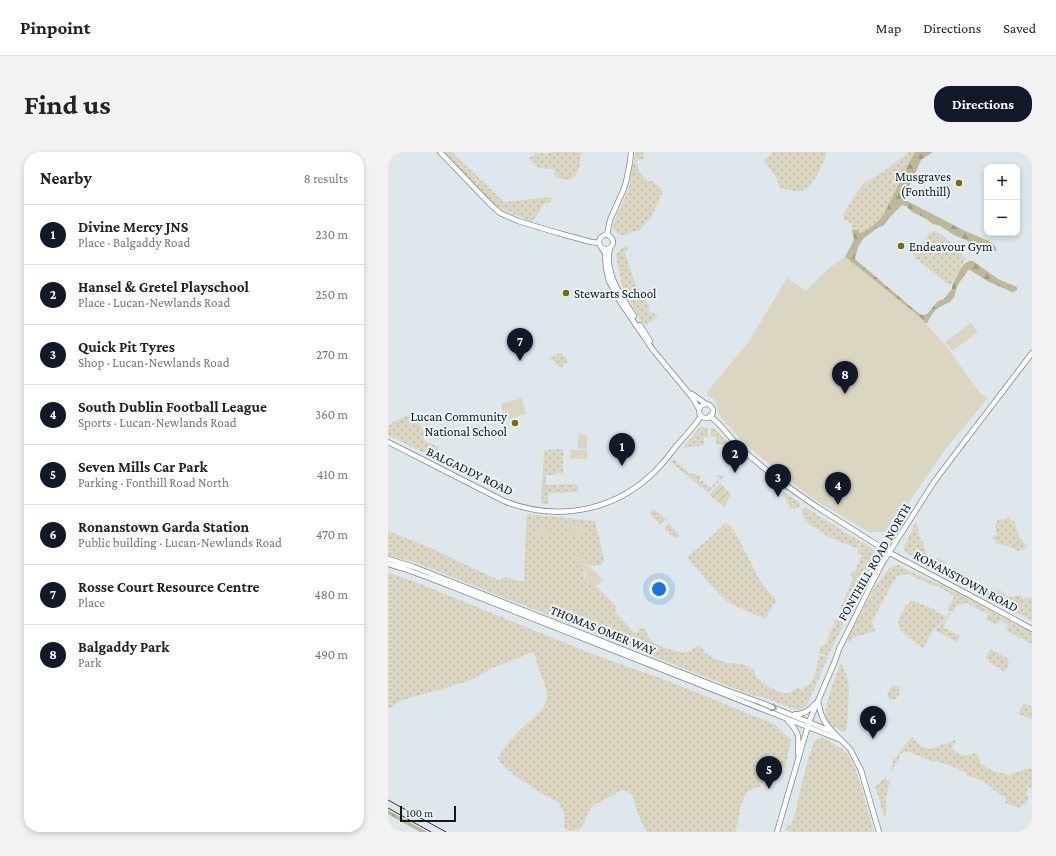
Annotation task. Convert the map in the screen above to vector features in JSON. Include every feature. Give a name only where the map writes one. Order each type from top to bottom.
[{"type":"street","points":[[440,152],[494,208],[509,217],[577,239],[591,242],[600,245],[605,249],[610,248]]},
{"type":"street","points":[[607,235],[610,220],[626,182],[631,152]]},
{"type":"street","points":[[609,235],[613,244],[610,248],[609,257],[611,275],[617,288],[660,354],[690,392],[712,408],[710,416],[706,418],[699,414],[699,409],[692,397],[667,368],[640,332],[639,328],[619,300],[609,281],[605,253],[600,245],[600,237],[609,235]]},
{"type":"street","name":"FONTHILL ROAD NORTH","points":[[778,832],[809,722],[839,649],[883,562],[934,482],[1032,353]]},
{"type":"street","points":[[699,409],[701,406],[706,404]]},
{"type":"street","name":"BALGADDY ROAD","points":[[388,442],[504,501],[531,509],[550,512],[565,512],[588,509],[606,503],[636,487],[650,477],[662,464],[701,416]]},
{"type":"street","name":"RONANSTOWN ROAD","points":[[710,416],[740,447],[777,479],[807,501],[890,553],[1032,629]]},
{"type":"street","name":"THOMAS OMER WAY","points":[[388,559],[414,567],[786,716],[808,727],[841,740]]},
{"type":"street","name":"THOMAS OMER WAY","points":[[388,564],[440,582],[786,716],[809,722],[833,732]]},
{"type":"street","points":[[786,716],[800,715],[808,711],[818,701]]},
{"type":"street","points":[[818,701],[824,722],[850,749],[861,770],[880,832]]},
{"type":"street","points":[[786,716],[799,736],[797,764]]},
{"type":"shaded area","points":[[442,152],[452,152],[504,202],[550,197],[553,199],[549,203],[544,204],[532,222],[510,213],[496,206]]},
{"type":"shaded area","points":[[553,152],[581,152],[580,165],[576,175],[573,178],[568,180],[555,176],[554,171],[551,169],[539,168],[529,158],[537,153],[547,154]]},
{"type":"shaded area","points":[[635,152],[643,152],[644,155],[643,159],[636,162],[638,165],[638,170],[648,182],[652,180],[663,191],[652,216],[642,228],[638,231],[623,236],[613,228],[617,214],[628,191]]},
{"type":"shaded area","points":[[773,152],[827,152],[814,181],[806,189],[799,191],[780,188],[777,179],[764,160]]},
{"type":"shaded area","points":[[909,152],[926,152],[892,207],[875,226],[861,235],[851,228],[852,224],[844,219],[843,215],[864,183],[883,172]]},
{"type":"shaded area","points":[[935,231],[941,234],[961,251],[962,256],[966,258],[950,286],[914,255],[931,232]]},
{"type":"shaded area","points":[[628,246],[629,249],[625,253],[635,283],[650,307],[648,310],[650,313],[652,312],[658,315],[657,318],[647,324],[642,322],[623,289],[616,256],[620,250]]},
{"type":"shaded area","points":[[844,257],[920,317],[946,346],[980,393],[988,398],[947,447],[889,531],[869,532],[815,500],[742,441],[720,416],[715,400],[707,395],[707,392],[748,343],[787,278],[806,291],[828,269]]},
{"type":"shaded area","points":[[971,323],[978,332],[952,351],[945,342]]},
{"type":"shaded area","points":[[561,353],[568,360],[561,368],[550,358]]},
{"type":"shaded area","points":[[522,398],[526,414],[505,420],[501,404]]},
{"type":"shaded area","points":[[413,413],[426,436],[424,440],[438,447],[440,446],[433,457],[388,435],[388,428],[391,423]]},
{"type":"shaded area","points":[[700,427],[708,428],[708,437],[704,437],[704,445],[683,448]]},
{"type":"shaded area","points":[[710,428],[715,429],[729,445],[716,445],[716,437],[711,437]]},
{"type":"shaded area","points":[[578,434],[587,435],[587,449],[578,449]]},
{"type":"shaded area","points":[[563,449],[563,473],[546,475],[546,485],[576,484],[576,486],[578,486],[578,494],[577,492],[549,493],[548,504],[541,504],[544,450]]},
{"type":"shaded area","points":[[570,450],[587,450],[587,459],[570,459]]},
{"type":"shaded area","points":[[674,459],[689,473],[702,476],[703,477],[700,477],[700,481],[703,481],[707,487],[713,487],[713,484],[716,483],[716,481],[719,481],[719,477],[716,476],[717,475],[722,475],[723,477],[708,493],[671,462]]},
{"type":"shaded area","points":[[720,483],[731,494],[724,507],[709,495]]},
{"type":"shaded area","points":[[784,492],[800,503],[798,508],[791,508],[783,495]]},
{"type":"shaded area","points":[[804,507],[861,542],[858,549],[829,537],[808,523],[802,515]]},
{"type":"shaded area","points":[[654,509],[666,519],[660,525],[650,514],[650,511]]},
{"type":"shaded area","points":[[527,514],[595,521],[604,560],[601,565],[580,566],[583,569],[584,579],[588,584],[595,585],[616,606],[615,612],[632,631],[637,633],[640,630],[638,628],[644,628],[655,644],[683,652],[700,646],[707,654],[715,659],[740,665],[741,663],[754,670],[756,676],[764,683],[777,691],[786,693],[790,693],[797,687],[802,690],[805,685],[809,685],[815,675],[819,655],[828,657],[805,707],[797,710],[762,697],[751,695],[414,562],[388,556],[388,531],[433,549],[499,580],[505,577],[524,582]]},
{"type":"shaded area","points":[[1008,515],[1010,520],[1014,521],[1019,537],[1027,548],[1016,551],[996,543],[995,540],[991,539],[997,533],[995,525],[999,519],[1006,519]]},
{"type":"shaded area","points":[[916,521],[920,540],[923,542],[927,555],[934,560],[939,558],[946,563],[949,573],[955,574],[962,572],[970,577],[976,584],[984,588],[1001,591],[1009,597],[1021,595],[1023,599],[1032,597],[1032,621],[907,553],[904,548]]},
{"type":"shaded area","points":[[669,523],[678,533],[679,536],[677,538],[674,538],[664,529]]},
{"type":"shaded area","points":[[725,523],[735,532],[759,579],[776,599],[765,619],[726,601],[688,559],[688,556]]},
{"type":"shaded area","points":[[567,525],[584,526],[584,535],[567,534]]},
{"type":"shaded area","points":[[537,527],[550,528],[549,536],[536,536]]},
{"type":"shaded area","points":[[862,542],[873,549],[876,555],[872,567],[863,582],[850,576],[851,573],[855,571],[862,555],[857,553]]},
{"type":"shaded area","points":[[576,553],[603,580],[596,586],[586,582],[584,569],[577,565],[574,560],[573,555]]},
{"type":"shaded area","points":[[895,565],[944,586],[1032,633],[1032,644],[1006,630],[1008,625],[1000,620],[997,625],[986,619],[988,614],[966,603],[956,606],[953,612],[947,609],[954,597],[950,593],[908,574],[897,576],[894,583],[893,582],[872,622],[875,631],[851,639],[852,644],[848,641],[848,638],[873,590],[890,567],[891,568]]},
{"type":"shaded area","points":[[388,573],[418,583],[592,654],[668,681],[776,725],[791,740],[785,768],[773,762],[765,780],[760,786],[747,792],[741,804],[736,832],[647,832],[640,819],[633,796],[627,791],[622,790],[594,805],[590,809],[583,825],[579,829],[573,831],[565,829],[565,816],[559,803],[514,775],[501,763],[498,758],[511,739],[541,710],[546,701],[546,690],[533,652],[492,668],[467,681],[402,700],[388,709]]},
{"type":"shaded area","points":[[853,578],[864,583],[847,613],[840,609]]},
{"type":"shaded area","points":[[911,601],[931,608],[946,617],[942,623],[934,629],[923,648],[904,634],[898,626],[901,614]]},
{"type":"shaded area","points":[[950,611],[951,612],[943,627],[960,636],[957,642],[935,630],[943,623]]},
{"type":"shaded area","points":[[836,619],[844,623],[828,656],[818,653],[821,646],[825,645]]},
{"type":"shaded area","points":[[991,649],[1008,659],[1009,663],[1005,672],[988,662],[989,660],[985,658]]},
{"type":"shaded area","points":[[841,663],[847,676],[849,688],[847,726],[846,730],[843,732],[836,729],[829,723],[825,714],[830,691]]},
{"type":"shaded area","points":[[893,685],[899,687],[900,691],[894,700],[891,700],[887,695]]},
{"type":"shaded area","points":[[1024,703],[1032,707],[1032,719],[1018,714]]},
{"type":"shaded area","points":[[912,737],[922,747],[931,749],[957,739],[952,747],[954,751],[963,756],[976,753],[981,764],[993,771],[1009,775],[1029,768],[1032,769],[1032,789],[1029,787],[1026,793],[1029,797],[1025,805],[1022,805],[1020,808],[1005,803],[1006,798],[985,782],[974,777],[969,777],[964,772],[954,767],[936,761],[933,762],[907,751],[901,754],[892,771],[891,767],[895,759]]},
{"type":"shaded area","points":[[821,738],[826,739],[842,749],[853,763],[874,832],[791,832],[786,830],[786,824],[791,826],[794,817],[808,759],[814,742]]},
{"type":"shaded area","points":[[885,778],[886,780],[890,780],[886,798],[886,816],[884,817],[875,787]]},
{"type":"green space","points":[[915,152],[933,152],[921,160],[905,195],[905,200],[967,232],[989,241],[995,246],[996,251],[992,251],[954,235],[902,205],[883,226],[879,227],[864,238],[859,245],[855,259],[922,315],[927,314],[938,301],[944,299],[952,289],[959,271],[964,264],[969,261],[973,261],[998,279],[1017,287],[1017,290],[1012,292],[989,282],[968,270],[958,286],[952,300],[935,311],[927,323],[922,323],[845,257],[854,240],[852,230],[856,230],[860,233],[867,230],[884,214]]},
{"type":"green space","points":[[388,810],[427,832],[420,832],[388,814]]},
{"type":"railway","points":[[388,800],[446,832]]},
{"type":"railway","points":[[388,808],[431,832]]},
{"type":"place","name":"Musgraves (Fonthill)","points":[[959,183]]},
{"type":"place","name":"Endeavour Gym","points":[[901,246]]},
{"type":"place","name":"Stewarts School","points":[[566,293]]},
{"type":"place","name":"Rosse Court Resource Centre","points":[[520,361]]},
{"type":"place","name":"Balgaddy Park","points":[[845,394]]},
{"type":"place","name":"Lucan Community National School","points":[[515,423]]},
{"type":"place","name":"Divine Mercy JNS","points":[[622,466]]},
{"type":"place","name":"Hansel & Gretel Playschool","points":[[735,473]]},
{"type":"place","name":"Quick Pit Tyres","points":[[778,497]]},
{"type":"place","name":"South Dublin Football League","points":[[838,505]]},
{"type":"place","name":"Ronanstown Garda Station","points":[[873,739]]},
{"type":"place","name":"Seven Mills Car Park","points":[[769,789]]}]
